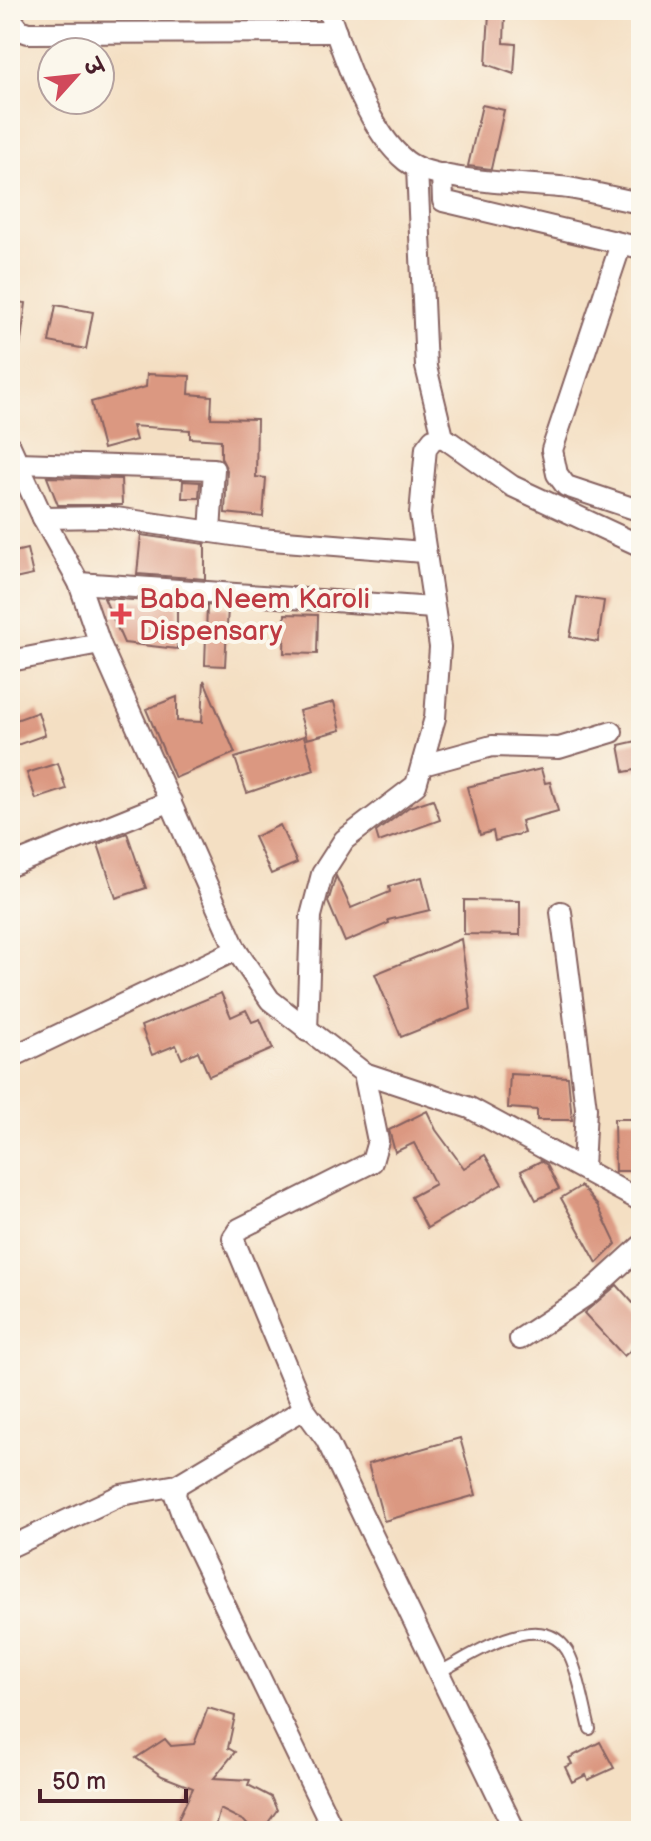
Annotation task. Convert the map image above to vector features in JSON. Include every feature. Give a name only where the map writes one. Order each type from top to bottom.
[{"type":"street","points":[[328,10],[377,125],[401,157],[417,168],[442,174],[569,189],[641,203]]},
{"type":"street","points":[[10,18],[20,30],[28,33],[336,32]]},
{"type":"street","points":[[417,168],[426,367],[443,437],[512,486],[641,546]]},
{"type":"street","points":[[442,174],[443,201],[631,246],[552,450],[553,461],[566,486],[641,511]]},
{"type":"street","points":[[307,1031],[311,916],[322,874],[344,840],[365,822],[408,795],[416,785],[435,718],[440,647],[423,552],[419,499],[426,448],[433,439],[443,437]]},
{"type":"street","points":[[210,532],[214,469],[14,454],[43,518],[79,583],[100,644],[236,950],[270,1000],[364,1073],[470,1108],[641,1201]]},
{"type":"street","points":[[43,518],[109,517],[210,532],[423,552]]},
{"type":"street","points":[[79,583],[433,608]]},
{"type":"street","points":[[10,661],[100,644]]},
{"type":"street","points":[[423,765],[492,746],[559,748],[612,732]]},
{"type":"street","points":[[10,866],[171,801]]},
{"type":"street","points":[[561,912],[586,1108],[583,1168]]},
{"type":"street","points":[[10,1058],[236,950]]},
{"type":"street","points":[[364,1073],[378,1141],[372,1162],[239,1229],[233,1238],[304,1409],[326,1439],[515,1831]]},
{"type":"street","points":[[520,1339],[587,1295],[641,1246]]},
{"type":"street","points":[[10,1547],[121,1495],[177,1485],[304,1409]]},
{"type":"street","points":[[177,1485],[175,1495],[185,1523],[334,1831]]},
{"type":"lane","points":[[439,1672],[515,1636],[531,1632],[551,1634],[560,1641],[572,1660],[590,1729]]},
{"type":"building","points":[[505,12],[504,43],[516,44],[514,74],[486,64],[489,13]]},
{"type":"building","points":[[482,105],[504,110],[491,169],[468,166]]},
{"type":"building","points":[[10,301],[26,303],[20,348],[10,347]]},
{"type":"building","points":[[56,305],[93,312],[86,349],[49,342]]},
{"type":"building","points":[[147,374],[190,376],[189,394],[212,396],[211,418],[257,419],[256,477],[266,478],[263,517],[225,513],[227,470],[221,458],[221,440],[190,438],[190,430],[132,426],[136,440],[103,449],[91,402],[146,387]]},
{"type":"building","points":[[47,477],[121,479],[122,505],[58,505]]},
{"type":"building","points":[[183,481],[200,482],[199,498],[182,498]]},
{"type":"building","points":[[141,535],[205,544],[205,579],[137,574]]},
{"type":"building","points":[[27,549],[33,575],[10,580],[10,553]]},
{"type":"building","points":[[577,597],[604,601],[598,642],[570,637]]},
{"type":"building","points":[[104,598],[177,603],[177,649],[124,643]]},
{"type":"building","points":[[207,605],[228,607],[225,666],[205,665]]},
{"type":"building","points":[[285,614],[318,615],[317,654],[284,653]]},
{"type":"building","points":[[204,680],[235,753],[175,778],[146,709],[177,697],[177,721],[202,722]]},
{"type":"building","points":[[334,702],[341,730],[307,739],[299,711]]},
{"type":"building","points":[[38,712],[45,735],[17,745],[10,722]]},
{"type":"building","points":[[304,736],[314,770],[247,793],[235,758]]},
{"type":"building","points":[[641,740],[641,769],[624,772],[619,745]]},
{"type":"building","points":[[58,763],[66,789],[36,799],[27,773]]},
{"type":"building","points":[[541,769],[545,783],[550,782],[558,811],[521,821],[524,833],[495,841],[493,831],[480,835],[467,787]]},
{"type":"building","points":[[433,799],[440,820],[379,842],[376,832],[409,807]]},
{"type":"building","points":[[280,825],[297,863],[271,874],[254,837]]},
{"type":"building","points":[[127,833],[146,888],[116,898],[98,844]]},
{"type":"building","points":[[336,876],[351,908],[390,892],[389,886],[422,877],[430,910],[388,920],[389,923],[345,942],[328,902]]},
{"type":"building","points":[[464,900],[520,901],[520,935],[464,934]]},
{"type":"building","points":[[461,939],[471,1009],[401,1037],[375,974]]},
{"type":"building","points":[[221,993],[231,1017],[246,1010],[252,1022],[260,1019],[273,1049],[209,1076],[198,1051],[182,1059],[176,1045],[152,1055],[141,1026]]},
{"type":"building","points":[[510,1074],[568,1077],[572,1120],[537,1120],[537,1110],[508,1108]]},
{"type":"building","points":[[427,1111],[436,1130],[464,1168],[485,1155],[502,1184],[427,1228],[411,1197],[435,1184],[414,1143],[395,1152],[389,1130]]},
{"type":"building","points":[[614,1119],[641,1119],[641,1156],[635,1156],[635,1171],[615,1171]]},
{"type":"building","points":[[541,1161],[547,1165],[559,1189],[536,1200],[521,1171]]},
{"type":"building","points":[[581,1186],[598,1206],[616,1244],[597,1263],[561,1198]]},
{"type":"building","points":[[617,1285],[641,1312],[641,1341],[624,1356],[584,1313]]},
{"type":"building","points":[[460,1438],[476,1495],[384,1521],[368,1464]]},
{"type":"building","points":[[208,1708],[235,1716],[228,1748],[235,1752],[214,1778],[250,1780],[248,1785],[271,1797],[277,1810],[262,1831],[253,1831],[244,1821],[220,1809],[214,1831],[177,1831],[179,1817],[193,1788],[162,1776],[136,1758],[165,1739],[171,1746],[194,1744]]},
{"type":"building","points":[[600,1742],[614,1768],[588,1780],[586,1775],[572,1782],[565,1767],[572,1764],[569,1758]]},
{"type":"place","name":"Baba Neem Karoli Dispensary","points":[[121,614]]}]
